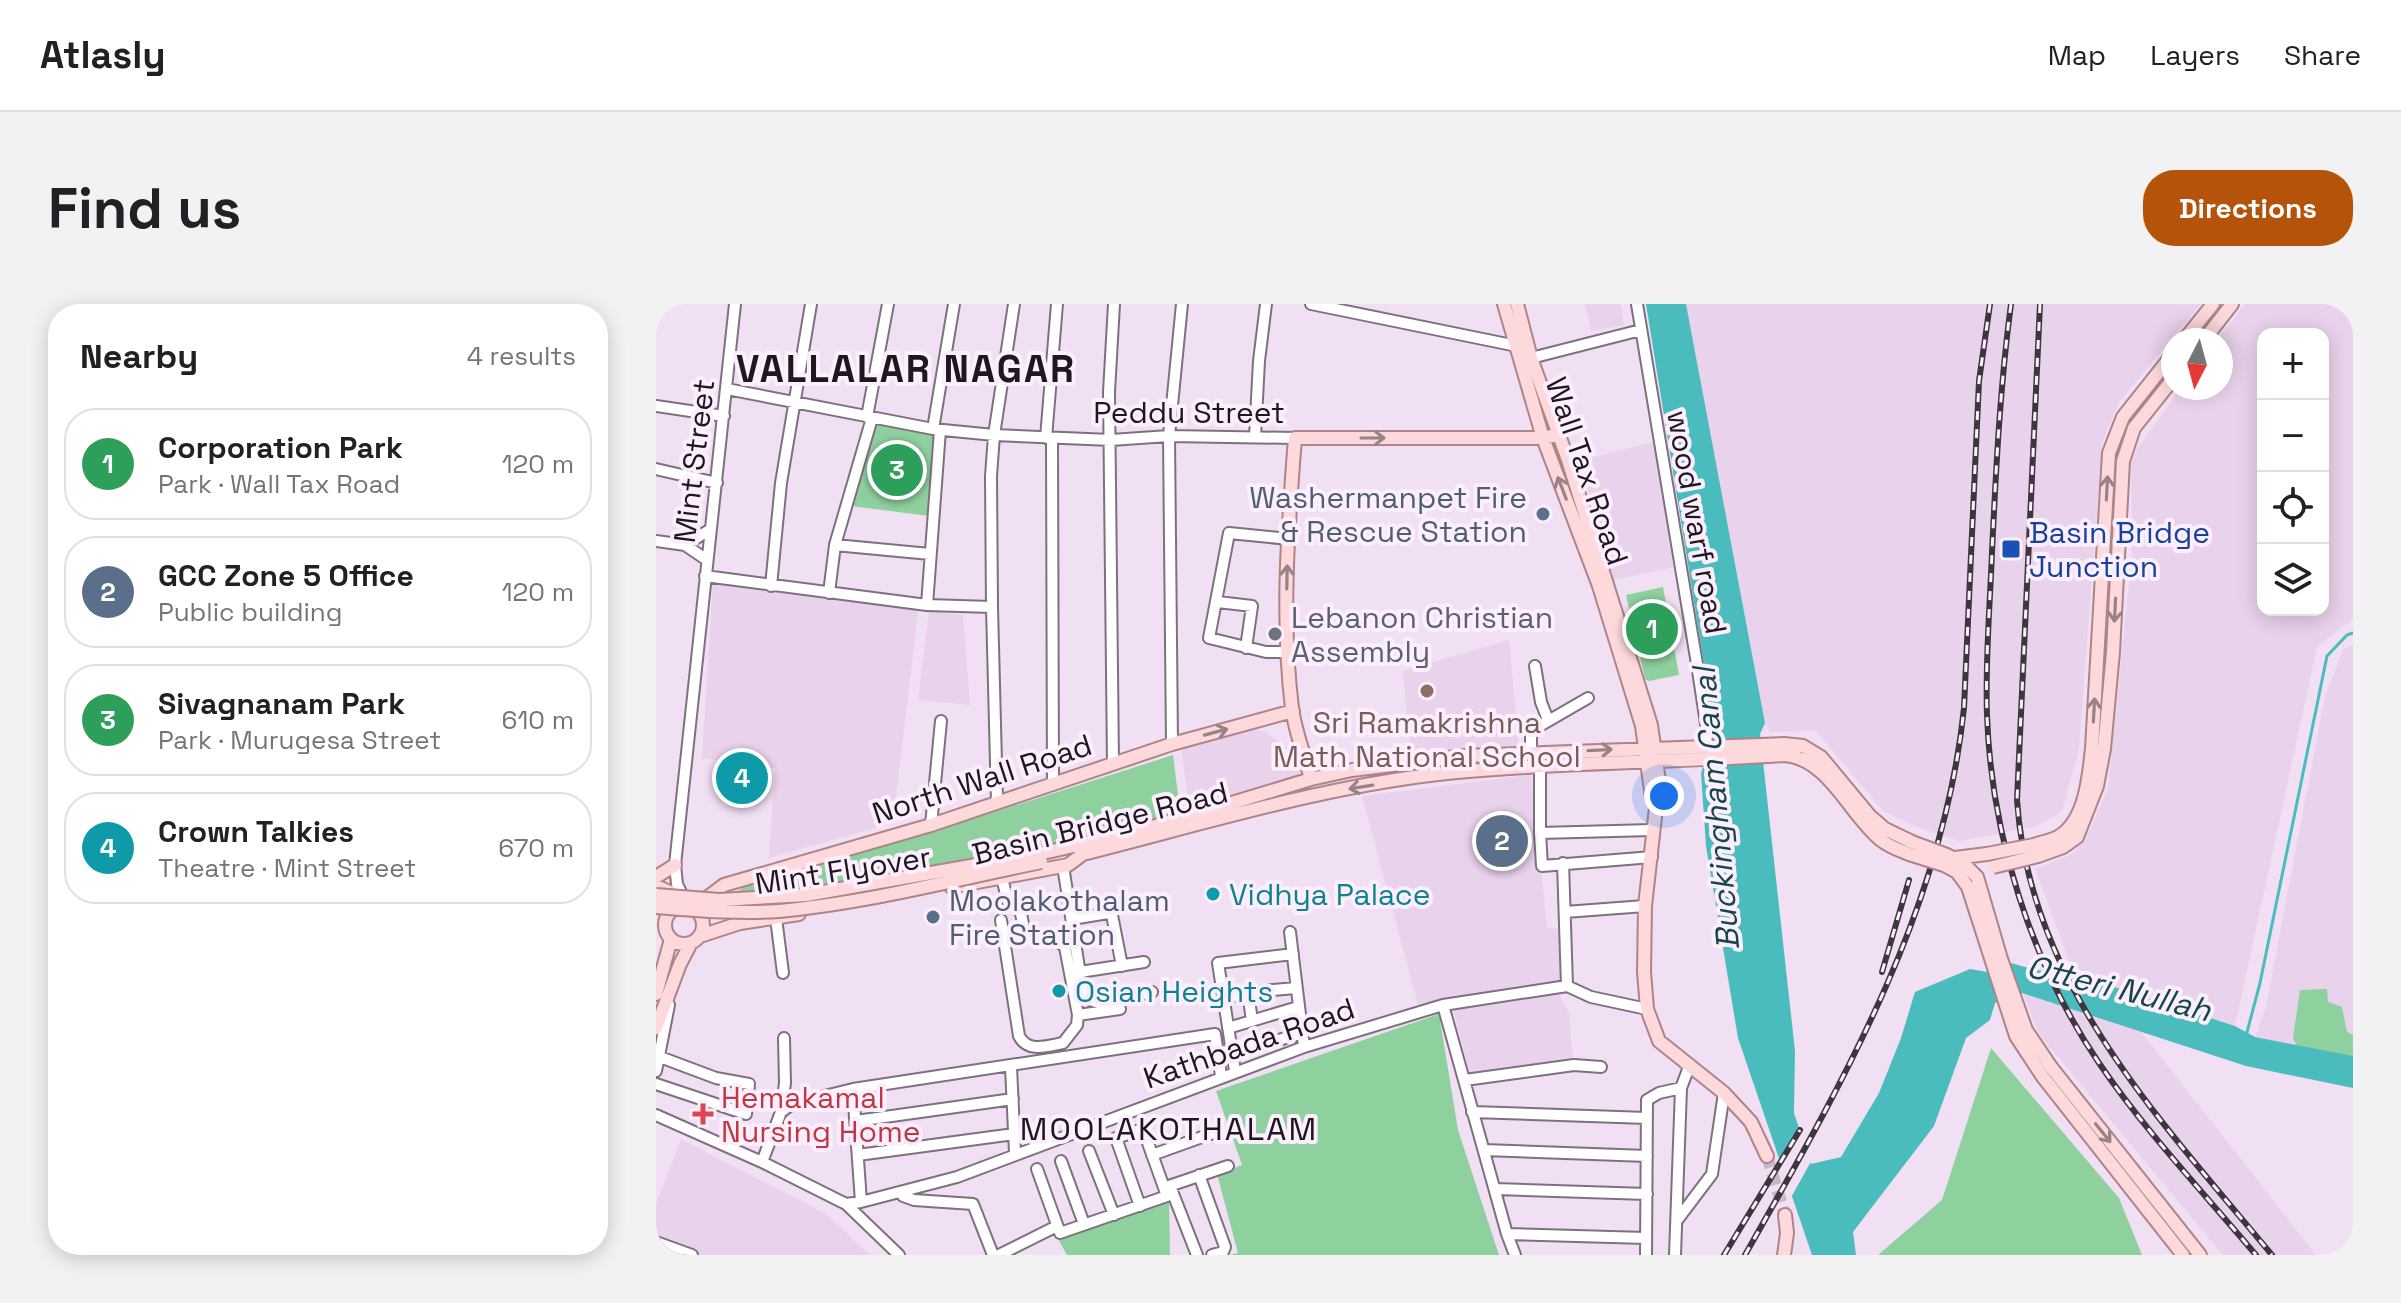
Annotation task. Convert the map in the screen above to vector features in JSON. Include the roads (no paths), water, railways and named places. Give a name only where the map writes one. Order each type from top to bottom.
[{"type":"main road","name":"Wall Tax Road","points":[[1504,304],[1543,438],[1601,591],[1651,754]]},
{"type":"main road","name":"Wall Tax Road","points":[[1517,304],[1531,358],[1617,612],[1651,754]]},
{"type":"main road","points":[[2194,328],[2213,304]]},
{"type":"main road","points":[[2213,328],[2232,304]]},
{"type":"main road","points":[[2036,851],[2071,826],[2087,786],[2092,748],[2109,453],[2123,417],[2161,369]]},
{"type":"main road","points":[[1949,860],[1990,861],[2063,847],[2077,837],[2087,817],[2104,749],[2113,652],[2123,461],[2134,428],[2161,394]]},
{"type":"main road","name":"Peddu Street","points":[[1295,438],[1543,438],[1559,435]]},
{"type":"main road","points":[[1295,438],[1287,574],[1289,652],[1293,711],[1311,779]]},
{"type":"main road","name":"North Wall Road","points":[[688,907],[724,885],[931,825],[1172,744],[1293,711]]},
{"type":"main road","points":[[1767,1156],[1751,1122],[1724,1093],[1659,1041],[1647,1009],[1645,906],[1659,781],[1651,754],[1785,750],[1815,765],[1869,830],[1884,843],[1949,860],[1977,877],[1996,961]]},
{"type":"main road","name":"Basin Bridge Road","points":[[1055,851],[1139,831],[1311,779],[1352,770],[1464,756],[1651,754]]},
{"type":"main road","name":"Basin Bridge Road","points":[[696,939],[740,923],[1063,866],[1083,854],[1313,795],[1466,772],[1651,754]]},
{"type":"main road","points":[[1464,756],[1466,772]]},
{"type":"main road","name":"Mint Flyover","points":[[656,907],[726,912],[787,910],[838,903],[1040,858],[1055,851]]},
{"type":"main road","name":"Mint Flyover","points":[[656,895],[719,900],[806,895],[1083,854]]},
{"type":"main road","points":[[1949,860],[1968,887],[2009,1001],[2016,1036],[2043,1077],[2183,1255]]},
{"type":"main road","points":[[1977,877],[1990,861]]},
{"type":"main road","points":[[656,877],[675,865]]},
{"type":"main road","points":[[724,885],[731,915],[740,923]]},
{"type":"main road","points":[[656,886],[674,894],[699,913],[703,924],[696,939],[685,950],[656,1028]]},
{"type":"main road","points":[[656,994],[669,936],[662,915],[688,907]]},
{"type":"main road","points":[[656,924],[681,943],[696,939]]},
{"type":"main road","points":[[2009,1001],[2051,1067],[2200,1255]]},
{"type":"main road","points":[[1784,1255],[1787,1233],[1785,1215]]},
{"type":"street","name":"Mint Street","points":[[688,907],[677,884],[675,865],[735,304]]},
{"type":"street","points":[[771,586],[781,483],[811,304]]},
{"type":"street","points":[[829,593],[835,545],[870,418],[888,304]]},
{"type":"street","points":[[927,605],[936,429],[954,304]]},
{"type":"street","points":[[997,802],[992,607],[994,435],[1014,304]]},
{"type":"street","points":[[1053,784],[1049,438],[1057,304]]},
{"type":"street","points":[[1113,764],[1109,392],[1114,304]]},
{"type":"street","points":[[1172,744],[1169,436],[1182,304]]},
{"type":"street","points":[[1255,437],[1266,304]]},
{"type":"street","points":[[1311,304],[1517,346]]},
{"type":"street","name":"wood warf road","points":[[1637,304],[1697,664],[1707,735],[1705,752]]},
{"type":"street","points":[[1531,358],[1641,330]]},
{"type":"street","name":"Peddu Street","points":[[727,389],[870,418],[994,435],[1111,440],[1169,436],[1295,438]]},
{"type":"street","points":[[656,406],[724,416]]},
{"type":"street","points":[[656,469],[717,483]]},
{"type":"street","points":[[685,545],[711,529]]},
{"type":"street","points":[[1289,539],[1229,533],[1209,638],[1266,652],[1289,652]]},
{"type":"street","points":[[656,541],[685,545],[707,560]]},
{"type":"street","points":[[835,545],[930,554]]},
{"type":"street","points":[[705,576],[927,605],[992,607]]},
{"type":"street","points":[[1218,602],[1252,606],[1246,648]]},
{"type":"street","points":[[1535,666],[1541,702],[1548,720]]},
{"type":"street","points":[[1531,753],[1531,736],[1536,728],[1588,698]]},
{"type":"street","points":[[931,825],[941,721]]},
{"type":"street","points":[[1540,767],[1542,866],[1652,857]]},
{"type":"street","points":[[1540,833],[1652,830]]},
{"type":"street","points":[[1563,863],[1567,986]]},
{"type":"street","points":[[1063,866],[1087,999],[1099,1003],[1152,992]]},
{"type":"street","points":[[1002,878],[1008,902],[1015,903],[1020,909],[1025,933]]},
{"type":"street","points":[[1565,912],[1645,906]]},
{"type":"street","points":[[1072,919],[1112,915],[1122,966]]},
{"type":"street","points":[[776,918],[783,973]]},
{"type":"street","points":[[1001,920],[1019,1036],[1031,1048],[1063,1043],[1077,1025],[1078,1015],[1065,947],[1054,938],[1025,933],[1004,936]]},
{"type":"street","points":[[1290,932],[1304,1047]]},
{"type":"street","points":[[1235,1071],[1218,963],[1293,954]]},
{"type":"street","points":[[1080,972],[1144,962]]},
{"type":"street","points":[[656,1071],[673,984]]},
{"type":"street","name":"Kathbada Road","points":[[846,1204],[957,1177],[1235,1071],[1443,1005],[1567,986],[1591,997],[1647,1009]]},
{"type":"street","points":[[1223,999],[1248,992],[1296,988]]},
{"type":"street","points":[[1248,992],[1252,1021]]},
{"type":"street","points":[[1443,1005],[1515,1255]]},
{"type":"street","points":[[1228,1028],[1298,1007]]},
{"type":"street","points":[[1078,1015],[1120,1009]]},
{"type":"street","points":[[1232,1054],[1302,1033]]},
{"type":"street","points":[[781,1112],[792,1104],[853,1089],[1215,1034],[1221,1076]]},
{"type":"street","points":[[762,1162],[781,1112],[785,1083],[784,1038]]},
{"type":"street","points":[[656,1084],[746,1114],[749,1084],[716,1078],[660,1057]]},
{"type":"street","points":[[1465,1080],[1574,1065],[1601,1067]]},
{"type":"street","points":[[1011,1067],[1015,1153]]},
{"type":"street","points":[[1675,1255],[1681,1088],[1689,1067]]},
{"type":"street","points":[[1646,1255],[1647,1100],[1659,1093],[1681,1088]]},
{"type":"street","points":[[853,1089],[861,1202]]},
{"type":"street","points":[[1677,1219],[1712,1174],[1724,1093]]},
{"type":"street","points":[[856,1121],[1013,1099]]},
{"type":"street","points":[[1472,1112],[1647,1118]]},
{"type":"street","points":[[656,1115],[762,1162],[846,1204],[899,1255]]},
{"type":"street","points":[[1140,1206],[1116,1138],[1143,1129],[1197,1255]]},
{"type":"street","points":[[1152,1155],[1216,1132]]},
{"type":"street","points":[[858,1155],[1014,1134]]},
{"type":"street","points":[[1484,1150],[1647,1156]]},
{"type":"street","points":[[1089,1151],[1114,1215]]},
{"type":"street","points":[[1061,1161],[1084,1224]]},
{"type":"street","points":[[901,1192],[914,1200],[973,1204],[996,1255],[1058,1230],[1140,1206],[1199,1175],[1228,1166]]},
{"type":"street","points":[[1037,1169],[1058,1230]]},
{"type":"street","points":[[1199,1175],[1225,1247],[1223,1252],[1212,1255]]},
{"type":"street","points":[[1496,1189],[1647,1194]]},
{"type":"street","points":[[1507,1234],[1646,1238]]},
{"type":"street","points":[[656,1242],[692,1255]]},
{"type":"street","points":[[1021,1244],[1027,1255]]},
{"type":"water","name":"Buckingham Canal","points":[[1646,304],[1686,304],[1765,723],[1760,734],[1795,1051],[1794,1113],[1811,1164],[1841,1157],[1879,1093],[1915,992],[1970,969],[1987,972],[2011,963],[2036,970],[2074,974],[2235,1026],[2255,1037],[2353,1056],[2353,1088],[2246,1066],[2022,993],[1995,1003],[1990,1020],[1966,1038],[1934,1126],[1853,1232],[1856,1255],[1812,1255],[1738,1038],[1706,846],[1701,773],[1715,732]]},
{"type":"waterway","points":[[2246,1036],[2260,983],[2327,656],[2347,635],[2353,633]]},
{"type":"tunnel","points":[[1767,1156],[1785,1215]]},
{"type":"railway","points":[[1745,1255],[1852,1059],[1911,924],[1935,854],[1953,782],[1964,708],[1979,381],[1990,304]]},
{"type":"railway","points":[[2011,304],[1999,428],[1987,674],[1990,760],[2006,851],[2035,941],[2053,983],[2099,1063],[2135,1113],[2256,1255]]},
{"type":"railway","points":[[2040,304],[2017,800],[2027,867],[2046,930],[2074,989],[2107,1046],[2187,1153],[2272,1255]]},
{"type":"railway","points":[[1882,972],[1909,880]]},
{"type":"railway","points":[[1724,1255],[1800,1130]]},
{"type":"place","name":"Sivagnanam Park","points":[[897,470]]},
{"type":"place","name":"Washermanpet Fire & Rescue Station","points":[[1543,514]]},
{"type":"place","name":"Basin Bridge Junction","points":[[2011,549]]},
{"type":"place","name":"Corporation Park","points":[[1652,629]]},
{"type":"place","name":"Lebanon Christian Assembly","points":[[1275,634]]},
{"type":"place","name":"Sri Ramakrishna Math National School","points":[[1427,691]]},
{"type":"place","name":"Crown Talkies","points":[[742,778]]},
{"type":"place","name":"GCC Zone 5 Office","points":[[1502,841]]},
{"type":"place","name":"Vidhya Palace","points":[[1213,894]]},
{"type":"place","name":"Moolakothalam Fire Station","points":[[933,917]]},
{"type":"place","name":"Osian Heights","points":[[1059,991]]},
{"type":"place","name":"Hemakamal Nursing Home","points":[[703,1114]]},
{"type":"district","name":"VALLALAR NAGAR","points":[[906,369]]},
{"type":"district","name":"MOOLAKOTHALAM","points":[[1169,1129]]},
{"type":"water label","name":"Otteri Nullah","points":[[2119,988]]}]
